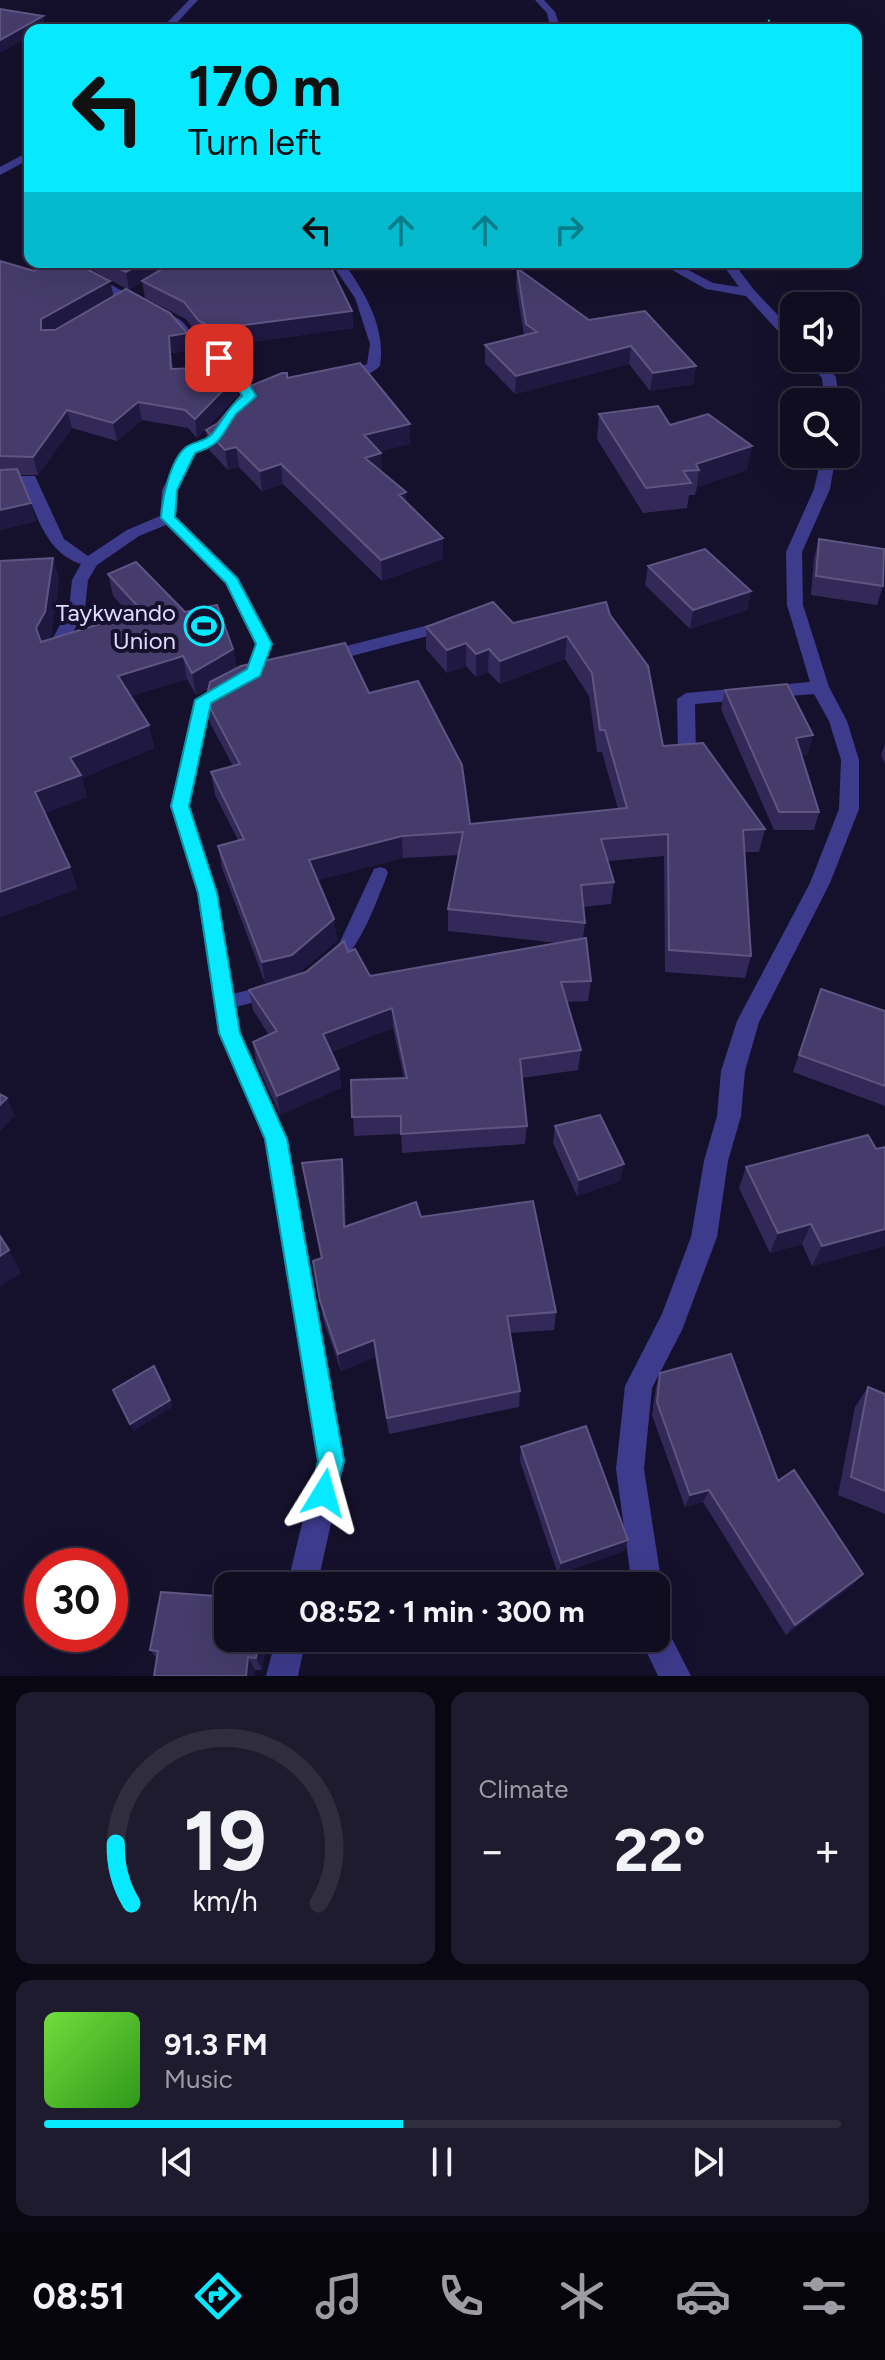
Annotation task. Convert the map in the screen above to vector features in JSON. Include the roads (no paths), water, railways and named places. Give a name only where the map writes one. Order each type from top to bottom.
[{"type":"street","points":[[171,24],[194,0]]},
{"type":"street","points":[[539,0],[551,12],[554,24]]},
{"type":"street","points":[[0,172],[24,158]]},
{"type":"street","points":[[70,268],[121,302],[180,325],[194,344],[219,358],[258,393],[231,412],[219,434],[209,444],[190,450],[170,490],[168,518],[232,581],[264,644],[261,671],[203,700],[180,806],[207,893],[229,1033],[276,1139],[331,1461],[305,1572]]},
{"type":"street","points":[[327,379],[355,376],[373,366],[377,344],[361,298],[342,268]]},
{"type":"street","points":[[676,268],[710,286],[750,293]]},
{"type":"street","points":[[731,268],[780,325]]},
{"type":"street","points":[[121,302],[141,291]]},
{"type":"street","points":[[645,1572],[630,1469],[639,1386],[673,1321],[704,1237],[716,1161],[729,1116],[733,1071],[748,1021],[820,883],[849,809],[850,760],[838,721],[820,687],[795,605],[794,552],[822,489],[826,468]]},
{"type":"street","points":[[0,481],[30,479],[56,540],[73,559],[90,562]]},
{"type":"street","points":[[54,652],[77,609],[80,580],[90,562],[133,533],[168,518]]},
{"type":"street","points":[[312,660],[465,621]]},
{"type":"street","points":[[687,755],[686,699],[820,687]]},
{"type":"street","points":[[282,1676],[288,1652]]},
{"type":"street","points":[[662,1652],[675,1676]]},
{"type":"lane","points":[[313,975],[347,946],[380,873]]},
{"type":"lane","points":[[224,1003],[286,988]]},
{"type":"place","name":"Taykwando Union","points":[[204,626]]}]
